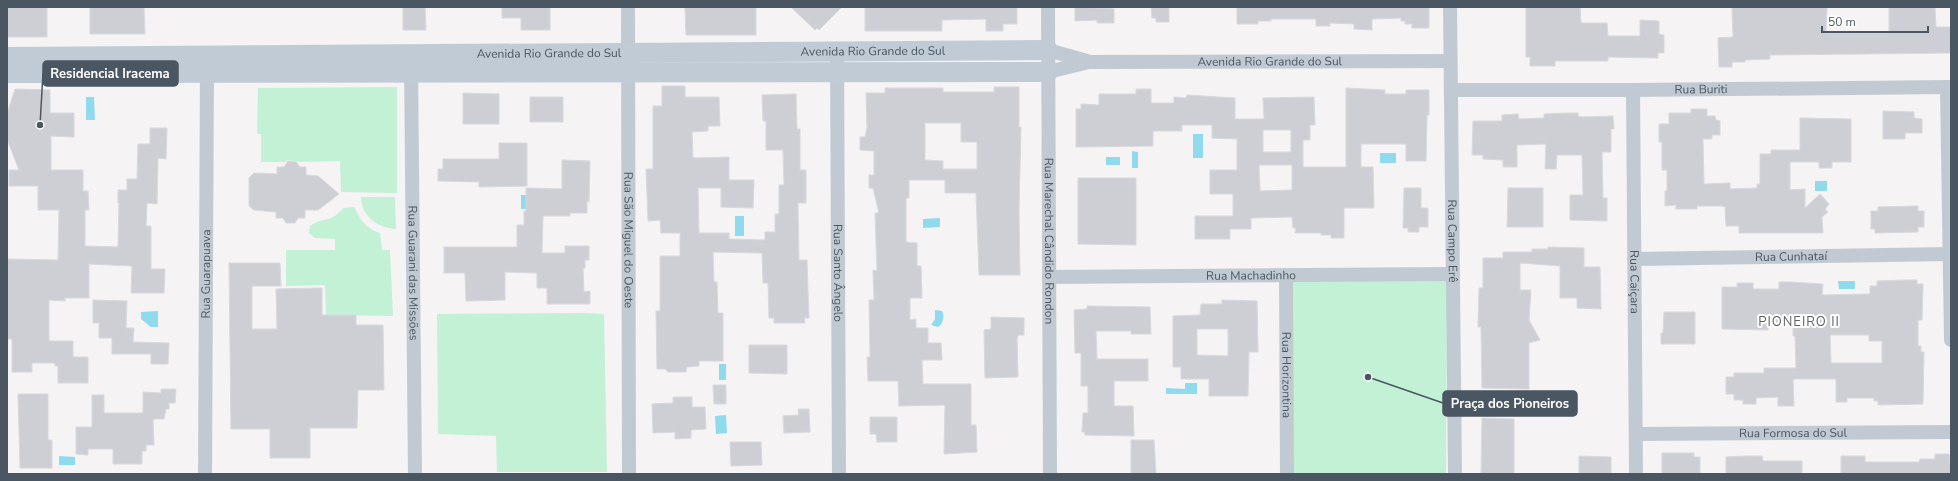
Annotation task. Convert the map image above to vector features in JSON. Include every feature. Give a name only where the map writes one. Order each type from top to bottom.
[{"type":"street","name":"Rua São Miguel do Oeste","points":[[628,7],[629,474]]},
{"type":"street","name":"Rua Marechal Cândido Rondon","points":[[1048,7],[1050,474]]},
{"type":"street","name":"Rua Campo Erê","points":[[1450,7],[1455,474]]},
{"type":"street","name":"Avenida Rio Grande do Sul","points":[[7,57],[207,64],[411,63],[629,52],[1048,50],[1089,62]]},
{"type":"street","name":"Rua Santo Ângelo","points":[[837,52],[839,474]]},
{"type":"street","name":"Avenida Rio Grande do Sul","points":[[411,63],[629,72],[1048,72],[1089,62],[1450,61]]},
{"type":"street","name":"Rua Guarani das Missões","points":[[411,63],[415,474]]},
{"type":"street","name":"Avenida Rio Grande do Sul","points":[[7,74],[207,64]]},
{"type":"street","name":"Rua Guarapuava","points":[[206,474],[207,64]]},
{"type":"street","name":"Rua Buriti","points":[[1450,90],[1949,87]]},
{"type":"street","points":[[1949,87],[1949,254],[1951,340]]},
{"type":"street","name":"Rua Caiçara","points":[[1633,90],[1636,474]]},
{"type":"street","name":"Rua Cunhataí","points":[[1634,259],[1949,254]]},
{"type":"street","name":"Rua Machadinho","points":[[1049,277],[1453,274]]},
{"type":"street","name":"Rua Horizontina","points":[[1286,276],[1286,474]]},
{"type":"street","name":"Rua Formosa do Sul","points":[[1636,434],[1951,432]]},
{"type":"green space","points":[[397,87],[397,193],[341,192],[340,161],[299,162],[287,160],[285,162],[261,162],[261,134],[257,134],[258,88]]},
{"type":"green space","points":[[361,197],[395,197],[396,229],[383,226],[372,220],[364,210]]},
{"type":"green space","points":[[354,207],[367,226],[380,233],[382,250],[390,250],[393,316],[326,315],[325,285],[286,286],[286,250],[335,250],[335,239],[315,238],[309,233],[310,226],[314,223],[335,216],[343,208]]},
{"type":"green space","points":[[1447,279],[1446,474],[1290,474],[1290,280]]},
{"type":"green space","points":[[437,314],[604,314],[607,472],[497,472],[496,436],[438,434]]},
{"type":"water","points":[[86,97],[94,97],[95,120],[86,120]]},
{"type":"water","points":[[1193,134],[1203,134],[1203,158],[1193,158]]},
{"type":"water","points":[[1132,151],[1138,152],[1138,168],[1132,168]]},
{"type":"water","points":[[1380,153],[1396,153],[1396,163],[1380,163]]},
{"type":"water","points":[[1106,157],[1120,157],[1120,165],[1106,165]]},
{"type":"water","points":[[1815,181],[1827,181],[1827,191],[1815,191]]},
{"type":"water","points":[[521,195],[536,195],[533,199],[526,200],[526,209],[521,209]]},
{"type":"water","points":[[735,216],[744,216],[744,236],[735,236]]},
{"type":"water","points":[[940,218],[940,227],[923,228],[923,219]]},
{"type":"water","points":[[1838,281],[1855,281],[1855,289],[1839,289]]},
{"type":"water","points":[[935,310],[942,311],[943,315],[942,322],[938,327],[931,325],[935,319]]},
{"type":"water","points":[[158,311],[158,327],[151,327],[141,319],[141,312]]},
{"type":"water","points":[[719,364],[726,364],[726,380],[719,380]]},
{"type":"water","points":[[1185,383],[1197,383],[1197,394],[1166,394],[1166,388],[1185,389]]},
{"type":"water","points":[[726,415],[727,433],[716,434],[715,416]]},
{"type":"water","points":[[59,456],[75,457],[75,465],[59,465]]},
{"type":"building","points":[[7,7],[47,7],[47,37],[7,37]]},
{"type":"building","points":[[90,7],[144,7],[145,34],[90,34]]},
{"type":"building","points":[[403,7],[425,7],[426,30],[403,30]]},
{"type":"building","points":[[502,7],[550,7],[550,30],[521,30],[521,18],[502,18]]},
{"type":"building","points":[[685,7],[756,7],[756,35],[686,35]]},
{"type":"building","points":[[791,7],[842,7],[819,30],[817,28],[815,30]]},
{"type":"building","points":[[865,7],[1017,7],[1017,24],[1003,24],[1003,31],[986,31],[986,19],[942,20],[942,31],[865,31]]},
{"type":"building","points":[[1075,7],[1114,9],[1114,23],[1097,23],[1097,20],[1075,21]]},
{"type":"building","points":[[1151,7],[1169,7],[1169,22],[1156,22],[1156,18],[1152,18]]},
{"type":"building","points":[[1237,7],[1429,7],[1429,28],[1412,28],[1412,24],[1405,24],[1405,21],[1401,21],[1401,18],[1372,19],[1372,30],[1354,29],[1354,24],[1330,23],[1330,26],[1316,26],[1316,19],[1271,19],[1271,21],[1258,21],[1258,24],[1237,24]]},
{"type":"building","points":[[1526,7],[1580,7],[1581,23],[1607,23],[1608,36],[1640,36],[1640,20],[1659,21],[1659,34],[1664,35],[1664,53],[1658,53],[1658,58],[1608,57],[1608,61],[1555,61],[1555,66],[1530,66],[1530,57],[1526,57]]},
{"type":"building","points":[[1732,7],[1827,7],[1826,33],[1889,33],[1889,7],[1935,7],[1936,27],[1951,27],[1951,53],[1770,55],[1770,59],[1732,62],[1732,67],[1719,67],[1718,38],[1733,37]]},
{"type":"building","points":[[662,86],[685,86],[685,97],[719,97],[720,126],[708,126],[708,131],[692,132],[693,158],[729,157],[729,180],[754,180],[753,208],[721,207],[721,188],[698,188],[699,233],[729,233],[729,239],[765,240],[765,232],[775,232],[775,214],[779,214],[779,185],[784,185],[783,150],[766,150],[766,121],[763,121],[762,95],[796,94],[797,129],[800,129],[800,170],[806,170],[806,203],[798,203],[799,260],[807,260],[809,318],[804,318],[805,323],[774,323],[774,318],[769,318],[768,283],[763,283],[762,253],[713,252],[714,282],[717,282],[718,313],[723,313],[723,361],[699,361],[699,366],[687,367],[686,372],[668,372],[665,369],[657,369],[656,311],[660,311],[660,256],[680,256],[680,233],[661,233],[660,220],[648,221],[646,169],[653,169],[653,106],[662,106]]},
{"type":"building","points":[[994,87],[1019,87],[1019,127],[1021,127],[1019,209],[1020,275],[979,275],[976,193],[945,193],[945,180],[909,180],[909,198],[906,198],[906,242],[917,243],[917,266],[921,266],[922,298],[910,298],[910,320],[916,319],[916,328],[928,328],[928,343],[941,343],[942,360],[922,360],[923,384],[971,384],[971,425],[976,425],[977,452],[944,454],[945,405],[899,406],[898,381],[868,381],[867,357],[870,357],[869,300],[874,300],[873,270],[877,271],[875,213],[879,213],[873,188],[869,188],[869,175],[874,175],[874,151],[860,150],[860,137],[865,137],[867,128],[866,93],[885,93],[885,88],[943,88],[943,92],[994,92]],"holes":[[[925,123],[961,123],[961,142],[977,142],[977,169],[943,169],[943,161],[925,160]]]},
{"type":"building","points":[[1346,88],[1385,90],[1385,94],[1406,94],[1406,90],[1429,90],[1426,161],[1406,161],[1406,144],[1361,144],[1361,167],[1373,167],[1374,208],[1344,208],[1344,238],[1331,238],[1331,235],[1321,235],[1321,233],[1295,233],[1296,228],[1293,228],[1292,217],[1251,218],[1251,229],[1230,229],[1230,239],[1195,239],[1195,216],[1233,216],[1233,194],[1210,194],[1210,170],[1237,170],[1237,139],[1212,138],[1212,125],[1182,125],[1182,131],[1153,131],[1153,146],[1076,147],[1076,109],[1081,109],[1081,104],[1099,105],[1099,94],[1136,94],[1136,89],[1151,89],[1151,103],[1174,103],[1174,97],[1186,98],[1187,95],[1235,98],[1235,119],[1264,119],[1263,98],[1314,97],[1315,125],[1310,125],[1310,140],[1303,140],[1303,167],[1346,167]],"holes":[[[1263,130],[1291,130],[1291,152],[1263,152]],[[1259,165],[1292,165],[1292,190],[1260,191]]]},
{"type":"building","points":[[15,89],[50,90],[50,113],[74,113],[74,137],[51,136],[51,170],[83,170],[83,191],[88,191],[89,210],[85,210],[85,246],[118,247],[118,190],[127,190],[127,179],[137,179],[138,144],[150,144],[150,128],[167,128],[166,159],[158,158],[157,204],[147,203],[146,226],[151,226],[151,269],[165,269],[164,293],[131,293],[132,266],[89,264],[89,298],[65,298],[65,301],[49,300],[49,341],[73,341],[73,357],[88,357],[88,383],[58,383],[58,366],[55,366],[55,363],[32,363],[32,372],[12,372],[12,339],[7,339],[7,259],[58,260],[59,210],[38,210],[38,186],[9,186],[9,170],[19,170],[7,139],[7,114]]},
{"type":"building","points":[[463,93],[499,94],[499,124],[463,124]]},
{"type":"building","points":[[530,97],[563,97],[563,122],[530,122]]},
{"type":"building","points":[[1691,109],[1707,109],[1707,116],[1715,116],[1716,120],[1720,121],[1720,135],[1712,135],[1712,139],[1703,139],[1704,184],[1730,183],[1730,189],[1757,188],[1757,184],[1760,184],[1760,154],[1771,154],[1771,150],[1800,150],[1800,118],[1851,119],[1851,162],[1832,162],[1832,168],[1819,168],[1819,162],[1790,162],[1790,190],[1805,189],[1805,208],[1820,194],[1829,204],[1825,209],[1828,212],[1822,217],[1823,233],[1739,233],[1739,226],[1726,226],[1725,207],[1697,206],[1697,209],[1676,209],[1676,205],[1665,206],[1667,170],[1662,170],[1662,142],[1659,142],[1659,124],[1669,124],[1669,113],[1691,113]]},
{"type":"building","points":[[1883,111],[1914,112],[1914,118],[1922,119],[1922,133],[1905,133],[1905,139],[1883,139]]},
{"type":"building","points":[[1578,113],[1578,116],[1583,117],[1613,116],[1614,129],[1611,129],[1611,152],[1602,152],[1603,198],[1607,198],[1607,221],[1570,220],[1570,195],[1583,195],[1582,155],[1557,155],[1556,169],[1545,169],[1546,144],[1517,145],[1517,167],[1503,167],[1503,160],[1483,159],[1483,155],[1472,155],[1473,121],[1502,121],[1502,115],[1518,114],[1519,119],[1544,118],[1544,114]]},
{"type":"building","points":[[499,143],[527,143],[527,186],[479,187],[479,182],[438,181],[438,169],[443,169],[443,159],[499,159]]},
{"type":"building","points":[[562,160],[590,161],[589,202],[587,201],[587,213],[570,213],[570,216],[543,216],[542,253],[565,253],[565,246],[589,246],[589,260],[585,260],[585,268],[583,268],[584,292],[590,291],[590,304],[547,304],[547,288],[537,288],[537,273],[505,272],[505,300],[466,301],[465,273],[444,273],[444,247],[517,247],[517,225],[524,225],[524,211],[526,211],[526,188],[562,189]]},
{"type":"building","points":[[288,161],[296,162],[300,167],[306,167],[306,175],[318,176],[339,194],[318,210],[305,210],[305,218],[298,218],[295,223],[286,223],[283,218],[276,218],[276,212],[254,210],[249,206],[249,178],[254,173],[277,174],[277,167],[284,167]]},
{"type":"building","points":[[1078,178],[1136,178],[1136,245],[1078,244]]},
{"type":"building","points":[[1404,188],[1421,188],[1421,208],[1428,208],[1428,227],[1419,227],[1419,232],[1408,232],[1408,228],[1403,228]]},
{"type":"building","points":[[1508,188],[1543,188],[1543,227],[1507,227]]},
{"type":"building","points":[[1918,206],[1918,211],[1924,211],[1924,227],[1918,227],[1918,232],[1875,233],[1875,229],[1871,229],[1871,211],[1878,211],[1878,207]]},
{"type":"building","points":[[1548,247],[1584,248],[1584,267],[1600,267],[1601,309],[1577,308],[1577,298],[1560,298],[1560,266],[1520,263],[1520,290],[1531,290],[1529,320],[1540,340],[1529,343],[1529,389],[1482,388],[1481,327],[1478,327],[1479,288],[1483,288],[1483,258],[1503,258],[1503,252],[1532,252],[1532,249],[1548,249]]},
{"type":"building","points":[[229,263],[280,263],[281,286],[252,286],[252,329],[277,329],[276,289],[322,288],[322,315],[356,315],[356,325],[383,325],[384,390],[358,390],[357,428],[310,428],[310,458],[270,458],[270,429],[231,429]]},
{"type":"building","points":[[1917,280],[1917,284],[1923,284],[1922,320],[1918,320],[1918,346],[1921,346],[1921,352],[1924,352],[1923,404],[1878,405],[1878,401],[1874,401],[1874,398],[1847,398],[1847,402],[1836,402],[1836,379],[1793,379],[1794,406],[1778,406],[1778,397],[1756,398],[1756,404],[1743,404],[1743,400],[1734,400],[1734,394],[1726,394],[1726,377],[1734,377],[1734,373],[1764,373],[1764,368],[1796,368],[1795,336],[1793,336],[1793,323],[1768,323],[1768,330],[1722,329],[1722,287],[1737,287],[1737,283],[1753,283],[1753,289],[1779,289],[1779,282],[1791,282],[1823,284],[1822,295],[1870,294],[1870,286],[1877,286],[1877,281]],"holes":[[[1830,335],[1869,335],[1869,341],[1882,341],[1882,363],[1831,363]]]},
{"type":"building","points":[[93,300],[127,301],[126,328],[134,328],[133,342],[169,343],[168,364],[151,364],[151,354],[112,354],[112,338],[99,338],[99,323],[93,323]]},
{"type":"building","points":[[1222,300],[1257,301],[1258,352],[1249,352],[1248,396],[1209,396],[1209,379],[1181,379],[1181,367],[1173,367],[1173,316],[1200,315],[1201,304],[1222,304]],"holes":[[[1197,329],[1228,329],[1228,356],[1197,355]]]},
{"type":"building","points":[[1087,306],[1150,307],[1151,334],[1131,334],[1131,331],[1096,331],[1097,359],[1148,359],[1148,381],[1114,381],[1114,406],[1133,406],[1134,436],[1085,435],[1085,432],[1082,432],[1083,413],[1088,413],[1088,386],[1081,386],[1081,353],[1075,353],[1074,310],[1087,309]]},
{"type":"building","points":[[1664,312],[1695,312],[1695,344],[1661,344]]},
{"type":"building","points":[[991,317],[1024,318],[1024,335],[1018,335],[1017,339],[1018,377],[985,378],[984,330],[991,329]]},
{"type":"building","points":[[749,345],[787,345],[787,374],[749,373]]},
{"type":"building","points":[[713,385],[726,385],[726,404],[714,404]]},
{"type":"building","points":[[161,389],[176,389],[175,403],[169,403],[169,409],[166,409],[164,419],[153,419],[154,445],[146,445],[146,451],[142,451],[142,464],[113,464],[113,449],[88,449],[88,455],[76,454],[76,427],[92,427],[92,395],[104,395],[104,413],[143,413],[143,392],[161,393]]},
{"type":"building","points":[[18,394],[48,394],[48,440],[52,440],[52,468],[20,468]]},
{"type":"building","points":[[673,397],[692,397],[692,407],[705,407],[706,429],[691,430],[691,438],[675,439],[675,432],[653,433],[652,404],[673,403]]},
{"type":"building","points":[[798,409],[809,409],[810,432],[784,433],[783,416],[799,415]]},
{"type":"building","points":[[870,417],[897,417],[897,442],[877,442],[876,434],[870,434]]},
{"type":"building","points":[[1482,418],[1514,419],[1514,474],[1481,474]]},
{"type":"building","points":[[1131,440],[1154,440],[1156,474],[1131,474]]},
{"type":"building","points":[[730,442],[761,442],[762,465],[731,466]]},
{"type":"building","points":[[1662,453],[1694,453],[1694,457],[1700,457],[1700,474],[1662,474]]},
{"type":"building","points":[[1935,454],[1949,454],[1951,474],[1841,474],[1841,456],[1865,456],[1865,462],[1919,462],[1920,459],[1935,459]]},
{"type":"building","points":[[1579,456],[1611,457],[1611,474],[1579,474]]},
{"type":"building","points":[[1762,456],[1763,461],[1802,461],[1802,474],[1726,474],[1726,457]]},
{"type":"place","name":"Residencial Iracema","points":[[40,125]]},
{"type":"place","name":"Praça dos Pioneiros","points":[[1368,377]]},
{"type":"district","name":"PIONEIRO II","points":[[1799,321]]}]
